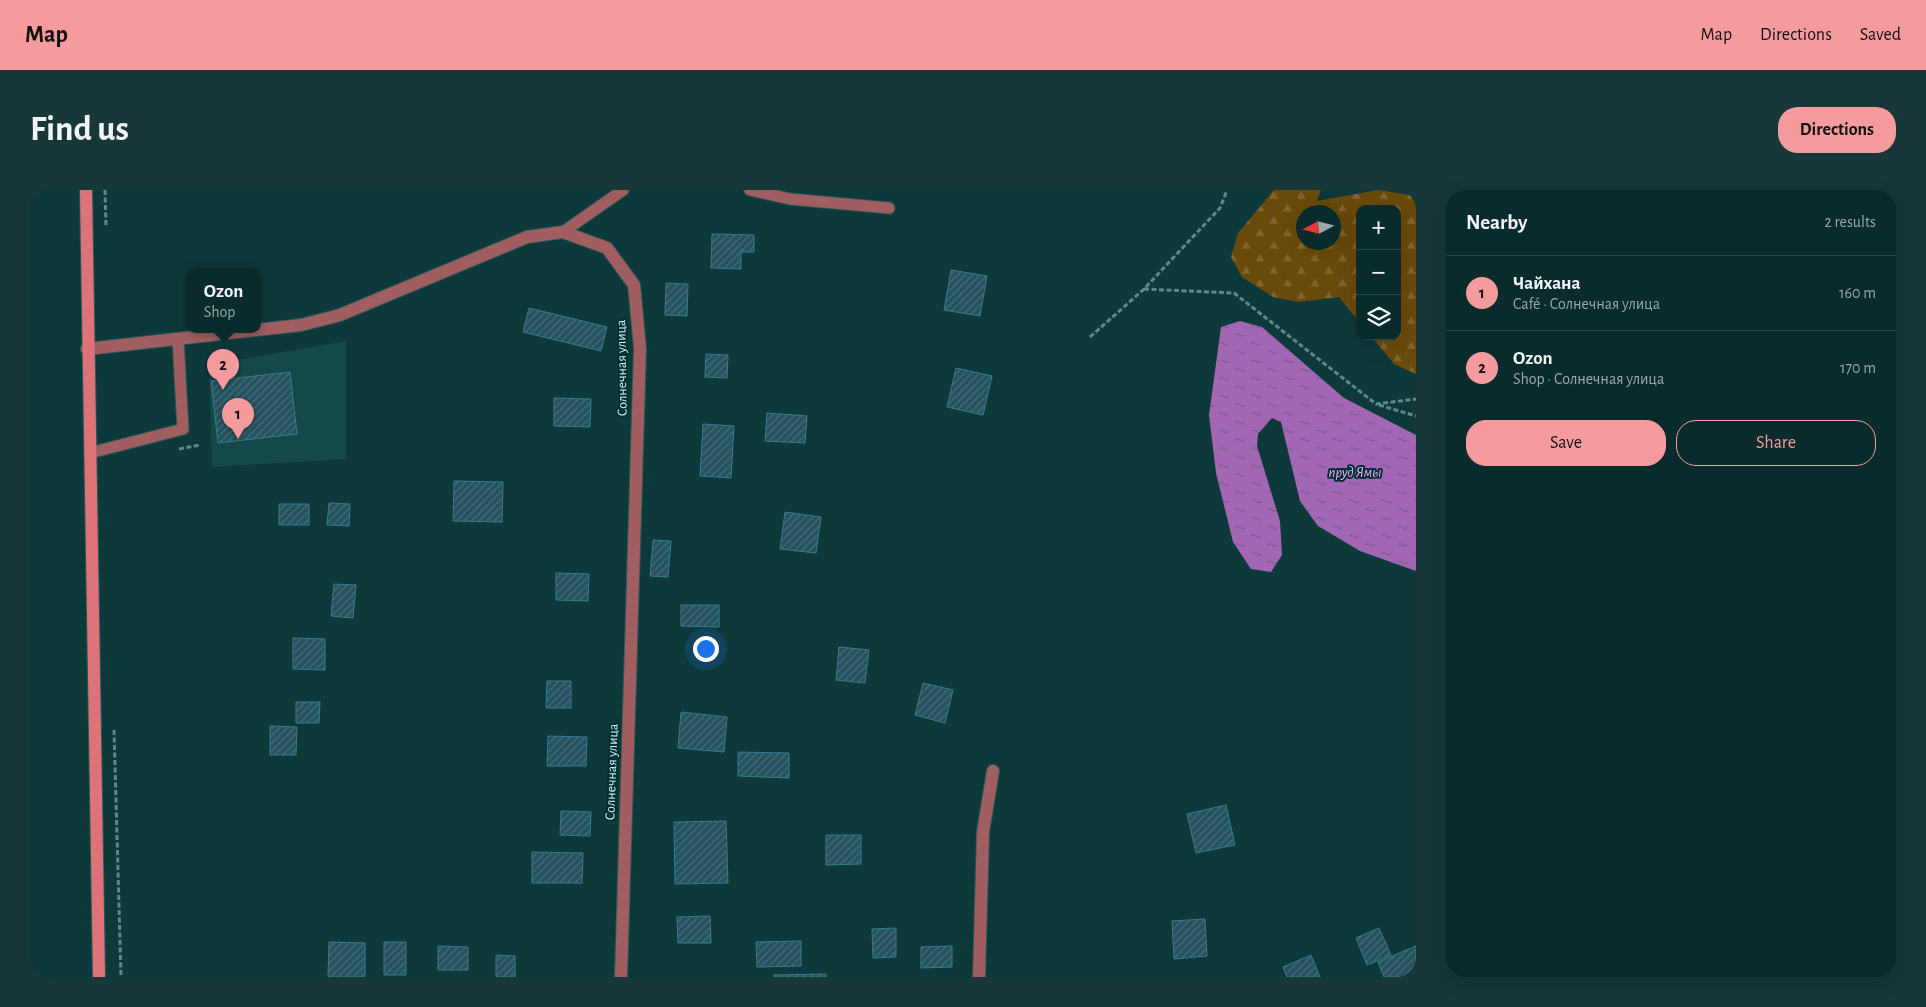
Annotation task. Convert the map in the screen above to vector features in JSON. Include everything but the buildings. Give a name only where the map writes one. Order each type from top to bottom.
[{"type":"main road","points":[[86,190],[87,349],[99,977]]},
{"type":"street","name":"Солнечная улица","points":[[261,329],[301,324],[340,316],[527,237],[563,232],[607,248],[634,285],[640,348],[621,977]]},
{"type":"street","name":"Солнечная улица","points":[[87,349],[222,333]]},
{"type":"street","points":[[979,977],[982,832],[993,771]]},
{"type":"lane","points":[[563,232],[622,190]]},
{"type":"lane","points":[[750,190],[790,199],[889,208]]},
{"type":"lane","points":[[90,453],[183,429],[178,338]]},
{"type":"path","points":[[1090,337],[1144,289],[1220,208],[1227,190]]},
{"type":"path","points":[[1144,289],[1234,293],[1376,404],[1416,416]]},
{"type":"path","points":[[1376,404],[1416,399]]},
{"type":"shaded area","points":[[346,341],[346,459],[212,467],[209,365]]},
{"type":"green space","points":[[1274,190],[1321,190],[1317,201],[1378,190],[1416,196],[1416,374],[1394,364],[1374,340],[1401,340],[1401,205],[1356,205],[1356,318],[1339,297],[1299,302],[1273,297],[1242,277],[1231,257],[1238,233]]},
{"type":"water","name":"пруд Ямы","points":[[1240,321],[1262,327],[1344,398],[1416,435],[1416,571],[1360,551],[1318,526],[1300,501],[1281,422],[1272,418],[1258,434],[1257,446],[1280,521],[1282,555],[1271,572],[1251,569],[1233,542],[1216,473],[1209,415],[1221,327]]},
{"type":"place","name":"Ozon","points":[[223,390]]},
{"type":"place","name":"Чайхана","points":[[238,439]]}]
